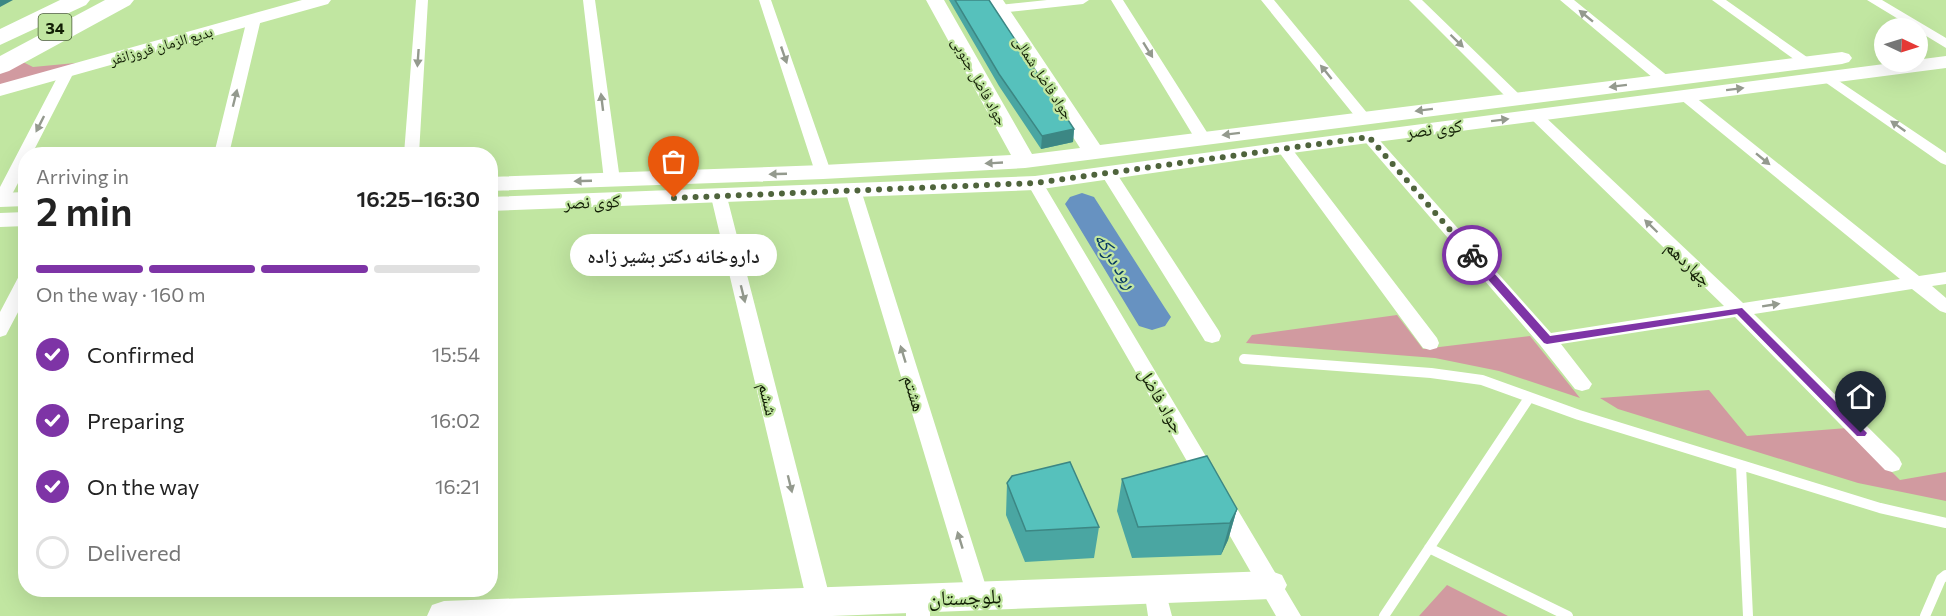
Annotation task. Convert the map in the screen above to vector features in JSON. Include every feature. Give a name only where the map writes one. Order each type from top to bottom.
[{"type":"highway","points":[[0,25],[52,0]]},
{"type":"highway","name":"34","points":[[0,38],[78,0]]},
{"type":"highway","name":"34","points":[[0,54],[110,0]]},
{"type":"highway","points":[[0,66],[122,0]]},
{"type":"main road","points":[[40,45],[27,55],[29,59],[47,63],[63,62],[280,0]]},
{"type":"main road","name":"بدیع‌ الزمان فروزانفر","points":[[0,90],[322,0]]},
{"type":"main road","name":"جواد فاضل جنوبی","points":[[935,0],[1025,161]]},
{"type":"main road","name":"جواد فاضل شمالی","points":[[997,4],[1094,153]]},
{"type":"main road","points":[[1928,46],[1946,44]]},
{"type":"main road","name":"کوی نصر","points":[[498,204],[1035,183],[1284,148],[1366,127],[1515,98],[1874,53]]},
{"type":"main road","name":"کوی نصر","points":[[498,184],[823,172],[1025,161],[1202,137],[1535,115],[1946,62]]},
{"type":"main road","points":[[0,200],[18,199]]},
{"type":"main road","points":[[0,220],[18,219]]},
{"type":"main road","name":"بلوچستان","points":[[444,616],[666,612],[819,602],[918,607],[978,596],[1157,603],[1271,585]]},
{"type":"street","points":[[412,147],[422,0]]},
{"type":"street","points":[[589,0],[612,180]]},
{"type":"street","points":[[765,0],[823,172]]},
{"type":"street","points":[[997,4],[1083,0]]},
{"type":"street","points":[[1117,0],[1202,137]]},
{"type":"street","points":[[1267,0],[1366,127],[1582,384]]},
{"type":"street","points":[[1415,0],[1515,98]]},
{"type":"street","points":[[1566,0],[1664,80]]},
{"type":"street","points":[[1718,0],[1807,62]]},
{"type":"street","points":[[1874,0],[1946,44]]},
{"type":"street","points":[[223,147],[254,19]]},
{"type":"street","points":[[27,147],[66,72]]},
{"type":"street","points":[[1827,77],[1946,160]]},
{"type":"street","points":[[1684,96],[1946,307]]},
{"type":"street","name":"چهاردهم","points":[[1535,115],[1739,310],[1892,464]]},
{"type":"street","points":[[1284,148],[1430,343]]},
{"type":"street","points":[[0,200],[18,165]]},
{"type":"street","points":[[1109,174],[1212,336]]},
{"type":"street","name":"جواد فاضل","points":[[1035,183],[1289,616]]},
{"type":"street","name":"هشتم","points":[[853,190],[978,596]]},
{"type":"street","name":"ششم","points":[[719,197],[819,602]]},
{"type":"street","points":[[1547,340],[1946,278]]},
{"type":"street","points":[[0,330],[18,294]]},
{"type":"lane","points":[[1244,359],[1431,373],[1482,380],[1529,398],[1880,508],[1946,523]]},
{"type":"lane","points":[[1384,616],[1529,398]]},
{"type":"lane","points":[[1741,465],[1748,616]]},
{"type":"lane","points":[[1429,548],[1568,616]]},
{"type":"lane","points":[[1925,616],[1941,579],[1946,575]]},
{"type":"shaded area","points":[[21,61],[33,67],[86,62],[0,91],[0,71]]},
{"type":"shaded area","points":[[1397,315],[1423,349],[1530,336],[1580,398],[1499,371],[1435,358],[1246,343],[1252,335]]},
{"type":"shaded area","points":[[1709,390],[1747,436],[1847,428],[1900,480],[1946,472],[1946,501],[1858,483],[1618,409],[1600,398]]},
{"type":"shaded area","points":[[1447,585],[1508,616],[1419,616]]},
{"type":"building","points":[[955,0],[989,0],[1074,129],[1042,136],[999,74]]},
{"type":"building","points":[[1207,456],[1237,509],[1230,523],[1138,527],[1122,479]]},
{"type":"building","points":[[1070,462],[1099,527],[1026,531],[1007,483],[1012,476]]},
{"type":"waterway","name":"رود درکه","points":[[1082,204],[1152,317]]},
{"type":"way so far","points":[[674,198],[1035,183],[1369,137],[1472,255]]},
{"type":"place","name":"داروخانه دکتر بشیر زاده","points":[[674,198]]},
{"type":"route","points":[[1472,255],[1547,340],[1739,310],[1861,433]]}]
